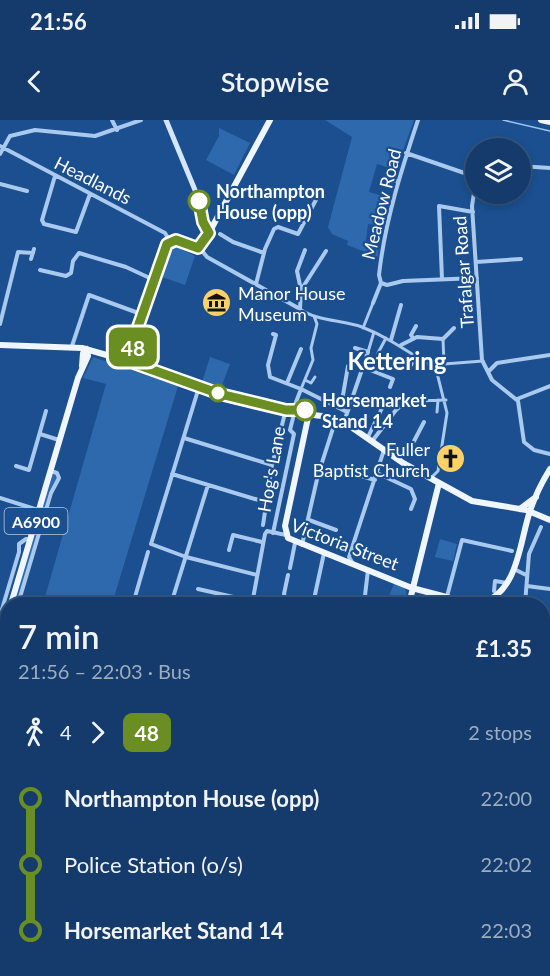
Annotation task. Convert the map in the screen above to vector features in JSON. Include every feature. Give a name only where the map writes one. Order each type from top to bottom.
[{"type":"main road","points":[[166,120],[195,190],[203,222],[209,233]]},
{"type":"main road","points":[[541,120],[550,122]]},
{"type":"main road","points":[[125,360],[165,248],[170,241],[200,247],[268,121]]},
{"type":"main road","points":[[0,345],[72,346],[87,349],[199,386],[292,410],[298,408],[340,421],[371,439],[398,460],[432,477],[438,485],[472,501],[525,510],[547,518]]},
{"type":"main road","points":[[116,357],[132,345]]},
{"type":"main road","points":[[132,345],[133,359],[136,364]]},
{"type":"main road","name":"A6900","points":[[13,597],[82,366],[88,356],[87,349]]},
{"type":"main road","points":[[125,352],[125,360]]},
{"type":"main road","points":[[286,535],[285,526],[308,412]]},
{"type":"main road","points":[[492,597],[507,583],[514,569],[526,525],[525,510],[536,497],[550,469]]},
{"type":"main road","points":[[410,597],[438,485]]},
{"type":"main road","points":[[525,510],[536,497]]},
{"type":"main road","points":[[536,497],[547,518]]},
{"type":"main road","points":[[526,525],[547,518]]},
{"type":"main road","name":"Victoria Street","points":[[286,535],[299,544],[369,569],[436,597]]},
{"type":"street","points":[[112,120],[117,130]]},
{"type":"street","points":[[0,154],[1,147],[10,136],[24,131],[84,137],[102,135],[141,120]]},
{"type":"street","name":"Meadow Road","points":[[363,328],[381,283],[381,254],[398,181],[418,120]]},
{"type":"street","name":"Headlands","points":[[1,147],[165,233],[170,241]]},
{"type":"street","points":[[406,153],[465,175]]},
{"type":"street","points":[[531,167],[550,168]]},
{"type":"street","points":[[55,176],[42,220],[44,224],[76,232],[90,194]]},
{"type":"street","points":[[384,178],[398,181]]},
{"type":"street","points":[[0,184],[27,191]]},
{"type":"street","points":[[256,284],[264,253],[274,229],[278,227],[295,235],[319,194]]},
{"type":"street","name":"Trafalgar Road","points":[[473,204],[483,362],[493,382],[517,399]]},
{"type":"street","points":[[442,279],[439,206],[473,212]]},
{"type":"street","points":[[220,234],[233,242],[264,253]]},
{"type":"street","points":[[200,247],[207,257],[300,309],[315,316],[346,322],[374,332],[401,345],[436,369],[446,400],[447,420],[438,471],[432,477]]},
{"type":"street","points":[[300,309],[301,290],[297,271],[305,250]]},
{"type":"street","points":[[0,324],[18,252],[34,251],[31,259]]},
{"type":"street","points":[[301,290],[326,251]]},
{"type":"street","points":[[40,270],[66,276],[71,273],[73,261],[79,253],[126,267],[154,280]]},
{"type":"street","points":[[476,262],[521,259]]},
{"type":"street","points":[[381,283],[387,285],[403,281],[477,278]]},
{"type":"street","points":[[72,346],[89,295],[141,314]]},
{"type":"street","points":[[378,353],[388,339],[401,305]]},
{"type":"street","points":[[263,525],[272,465],[292,410],[311,369],[311,348],[317,324],[315,316]]},
{"type":"street","points":[[413,338],[411,334],[416,326]]},
{"type":"street","points":[[401,345],[413,338],[443,339],[454,328]]},
{"type":"street","points":[[290,568],[309,520],[318,475],[365,368],[374,332]]},
{"type":"street","points":[[273,334],[276,336],[268,365],[270,377],[302,389],[347,412]]},
{"type":"street","points":[[443,339],[444,364]]},
{"type":"street","points":[[355,348],[368,352]]},
{"type":"street","points":[[287,383],[301,349]]},
{"type":"street","points":[[436,369],[444,364],[483,362],[493,364],[550,355]]},
{"type":"street","points":[[409,368],[418,357]]},
{"type":"street","points":[[488,371],[493,364]]},
{"type":"street","points":[[337,407],[343,395],[348,366]]},
{"type":"street","points":[[365,368],[393,379],[390,387]]},
{"type":"street","points":[[305,380],[311,383],[315,377]]},
{"type":"street","points":[[199,386],[152,546],[186,557],[257,574]]},
{"type":"street","points":[[550,386],[517,399],[524,442],[534,450],[550,454]]},
{"type":"street","points":[[371,439],[396,410],[408,400],[446,400]]},
{"type":"street","points":[[437,412],[438,400]]},
{"type":"street","points":[[371,439],[382,408]]},
{"type":"street","name":"Hog's Lane","points":[[273,533],[294,434],[290,430],[292,410]]},
{"type":"street","points":[[16,466],[29,470],[46,411]]},
{"type":"street","points":[[398,460],[413,443],[424,422]]},
{"type":"street","points":[[40,434],[59,440]]},
{"type":"street","points":[[183,438],[272,465]]},
{"type":"street","points":[[353,563],[350,557],[385,449]]},
{"type":"street","points":[[20,597],[51,493],[59,478],[57,473],[51,471]]},
{"type":"street","points":[[344,471],[375,480]]},
{"type":"street","points":[[377,473],[411,489],[415,499],[411,508]]},
{"type":"street","points":[[172,474],[266,502]]},
{"type":"street","points":[[173,597],[208,485]]},
{"type":"street","points":[[0,498],[39,510]]},
{"type":"street","points":[[309,520],[336,530]]},
{"type":"street","points":[[526,597],[529,554],[541,527]]},
{"type":"street","name":"Victoria Street","points":[[262,542],[266,532],[286,535]]},
{"type":"street","points":[[229,550],[232,535],[262,542],[252,597]]},
{"type":"street","points":[[6,597],[19,552],[19,544],[26,539],[30,540]]},
{"type":"street","points":[[447,597],[462,540],[512,551]]},
{"type":"street","points":[[135,597],[148,552]]},
{"type":"street","points":[[315,597],[324,553]]},
{"type":"street","points":[[284,561],[291,562]]},
{"type":"street","points":[[365,597],[369,569]]},
{"type":"street","points":[[514,569],[526,575]]},
{"type":"street","points":[[285,597],[288,575]]},
{"type":"street","points":[[494,591],[495,580],[507,583]]},
{"type":"street","points":[[527,586],[550,589]]},
{"type":"street","points":[[198,590],[227,597]]},
{"type":"shaded area","points":[[325,120],[414,120],[396,170],[377,164],[369,192],[389,198],[382,226],[368,224],[366,241],[379,243],[378,257],[347,245],[348,241],[332,234],[328,227],[352,137]]},
{"type":"shaded area","points":[[219,128],[250,143],[234,175],[206,160],[219,136]]},
{"type":"shaded area","points":[[175,246],[195,256],[185,285],[159,276],[169,249]]},
{"type":"shaded area","points":[[93,357],[178,386],[114,597],[45,597],[106,384],[83,378]]},
{"type":"shaded area","points":[[210,357],[230,364],[221,388],[202,382]]},
{"type":"shaded area","points":[[52,474],[56,474],[57,478],[49,492],[19,597],[16,597]]},
{"type":"shaded area","points":[[440,539],[457,544],[453,561],[435,557]]},
{"type":"shaded area","points":[[395,581],[406,591],[406,597],[389,597]]},
{"type":"waterway","points":[[503,120],[550,131]]},
{"type":"bus line","name":"48","points":[[199,201],[203,222],[209,233],[198,248],[176,240],[167,244],[134,336],[133,359],[136,364],[220,394],[286,410],[298,408],[305,410]]},
{"type":"place","name":"Northampton House (opp)","points":[[199,201]]},
{"type":"place","name":"Manor House Museum","points":[[217,303]]},
{"type":"place","name":"Horsemarket Stand 14","points":[[305,410]]},
{"type":"place","name":"Fuller Baptist Church","points":[[451,459]]},
{"type":"district","name":"Kettering","points":[[397,360]]}]
